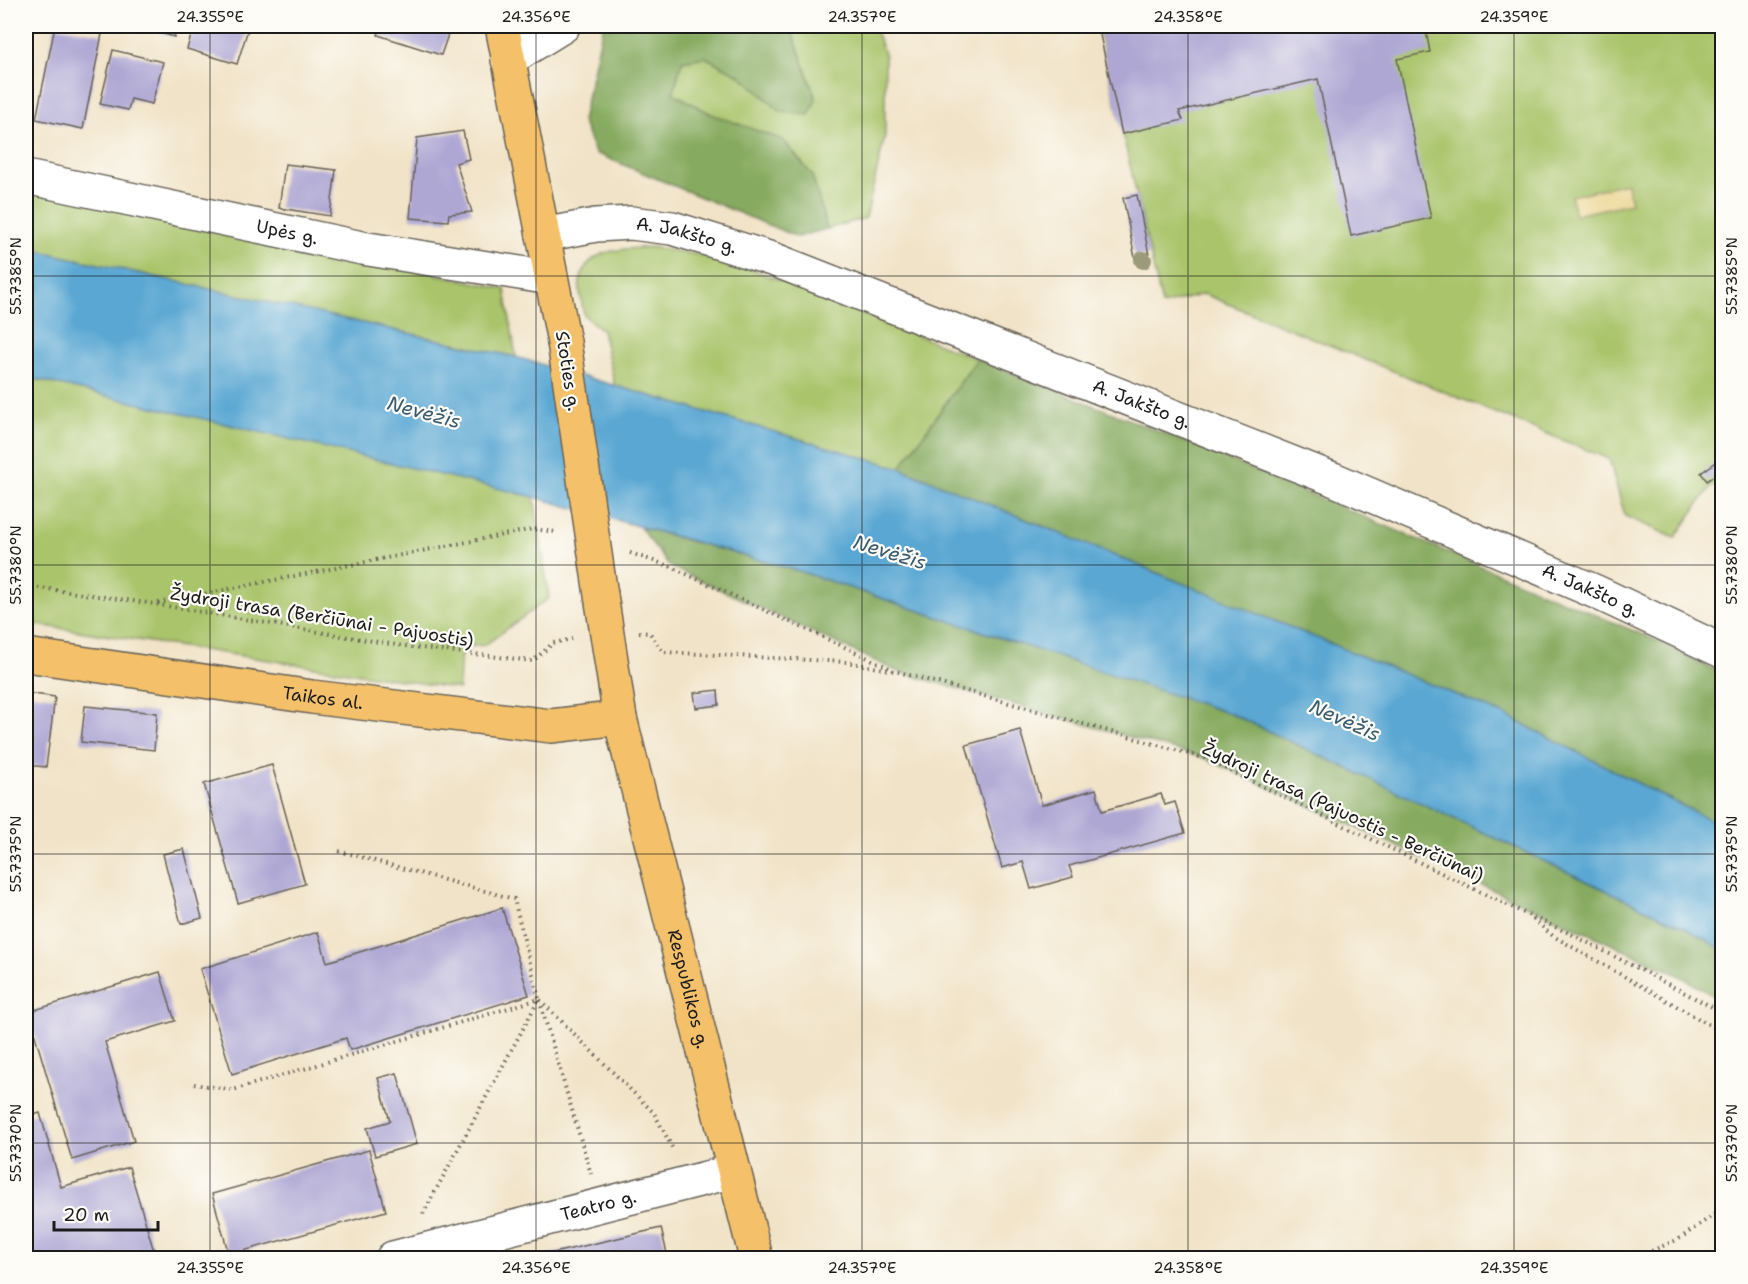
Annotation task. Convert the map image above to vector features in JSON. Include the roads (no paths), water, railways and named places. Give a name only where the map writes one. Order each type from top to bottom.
[{"type":"main road","name":"Stoties g.","points":[[502,26],[564,342],[620,718]]},
{"type":"main road","name":"Taikos al.","points":[[26,655],[312,697],[551,726],[620,718]]},
{"type":"main road","name":"Respublikos g.","points":[[620,718],[756,1258]]},
{"type":"street","points":[[508,60],[563,26]]},
{"type":"street","name":"Upės g.","points":[[26,177],[362,248],[551,278]]},
{"type":"street","name":"A. Jakšto g.","points":[[543,235],[596,225],[631,223],[672,228],[775,260],[1333,479],[1596,591],[1722,651]]},
{"type":"street","name":"Teatro g.","points":[[396,1258],[734,1171]]},
{"type":"water","name":"Nevėžis","points":[[26,248],[516,357],[900,468],[1503,714],[1722,826],[1722,949],[1682,926],[1234,715],[802,572],[534,497],[26,377]]}]
